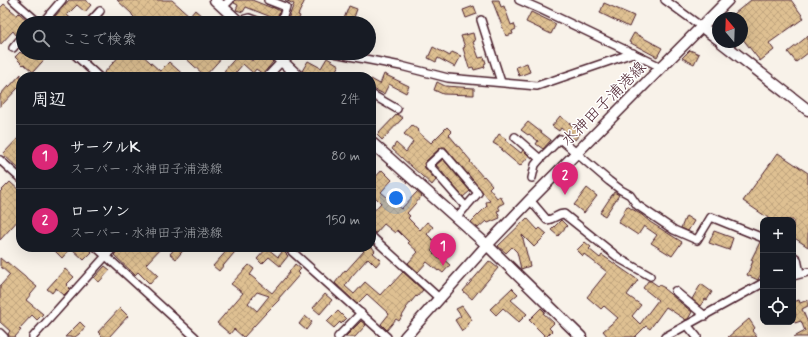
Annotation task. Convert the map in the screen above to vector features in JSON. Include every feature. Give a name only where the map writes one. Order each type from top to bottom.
[{"type":"street","points":[[13,0],[31,16]]},
{"type":"street","points":[[45,16],[62,0]]},
{"type":"street","points":[[215,0],[226,4],[235,16]]},
{"type":"street","points":[[268,0],[286,7],[283,16]]},
{"type":"street","points":[[519,0],[661,67]]},
{"type":"street","points":[[665,0],[712,34]]},
{"type":"street","name":"水神田子浦港線","points":[[404,337],[530,200],[728,0]]},
{"type":"street","points":[[95,16],[100,11]]},
{"type":"street","points":[[480,20],[501,82]]},
{"type":"street","points":[[13,48],[16,44]]},
{"type":"street","points":[[729,48],[808,110]]},
{"type":"street","points":[[370,60],[448,78],[537,86],[632,53]]},
{"type":"street","points":[[81,60],[94,72]]},
{"type":"street","points":[[272,72],[282,61],[294,72]]},
{"type":"street","points":[[376,97],[397,109]]},
{"type":"street","points":[[516,137],[540,159]]},
{"type":"street","points":[[532,178],[535,166],[540,159],[560,139],[609,181],[630,195],[637,205],[674,230],[697,240],[710,217],[760,237]]},
{"type":"street","points":[[376,146],[487,246],[581,337]]},
{"type":"street","points":[[456,218],[466,207],[478,193],[443,152],[429,165],[466,207]]},
{"type":"street","points":[[0,160],[16,174]]},
{"type":"street","points":[[530,200],[547,220],[553,219],[560,214],[564,214],[620,258],[650,276]]},
{"type":"street","points":[[376,241],[439,298]]},
{"type":"street","points":[[102,252],[195,337]]},
{"type":"street","points":[[32,337],[110,252]]},
{"type":"street","points":[[293,252],[387,337]]},
{"type":"street","points":[[796,258],[797,274],[808,272]]},
{"type":"street","points":[[666,337],[760,285]]},
{"type":"street","points":[[675,291],[705,316]]},
{"type":"street","points":[[338,337],[361,313]]},
{"type":"street","points":[[687,325],[697,337]]},
{"type":"street","points":[[0,333],[4,337]]},
{"type":"building","points":[[69,0],[85,0],[91,5],[85,12],[77,5],[67,15],[68,16],[55,16]]},
{"type":"building","points":[[117,0],[172,0],[190,16],[133,16]]},
{"type":"building","points":[[235,0],[252,0],[280,11],[278,16],[268,16],[246,7],[243,12],[236,10],[238,5],[234,3]]},
{"type":"building","points":[[285,0],[305,0],[298,15],[300,16],[289,16],[294,4]]},
{"type":"building","points":[[492,0],[499,0],[501,7],[504,6],[511,25],[514,24],[516,29],[512,31],[513,34],[506,36]]},
{"type":"building","points":[[751,0],[791,0],[804,18],[769,43],[774,50],[760,61],[748,46],[748,12],[736,12]]},
{"type":"building","points":[[604,3],[634,16],[629,27],[600,13]]},
{"type":"building","points":[[4,4],[17,15],[19,13],[22,16],[16,16],[16,35],[13,31],[0,45],[0,8]]},
{"type":"building","points":[[349,6],[357,9],[354,16],[345,16]]},
{"type":"building","points":[[474,6],[477,14],[466,18],[463,10]]},
{"type":"building","points":[[195,10],[202,16],[190,16]]},
{"type":"building","points":[[531,12],[556,24],[551,34],[526,22]]},
{"type":"building","points":[[473,33],[475,41],[473,42],[479,58],[484,57],[486,63],[484,64],[485,67],[474,70],[473,67],[469,68],[463,48],[465,47],[461,36]]},
{"type":"building","points":[[634,33],[662,48],[657,57],[629,42]]},
{"type":"building","points":[[808,36],[808,53],[796,62],[788,52]]},
{"type":"building","points":[[433,47],[450,56],[452,52],[461,56],[455,67],[438,58],[436,62],[428,58]]},
{"type":"building","points":[[690,50],[699,54],[694,64],[682,58]]},
{"type":"building","points":[[18,60],[44,60],[33,72],[24,64],[23,65]]},
{"type":"building","points":[[116,60],[148,60],[160,71],[169,62],[180,72],[105,72]]},
{"type":"building","points":[[188,60],[220,60],[209,72],[201,72]]},
{"type":"building","points":[[234,60],[271,60],[273,62],[265,72],[260,72],[256,69],[252,72],[243,64],[236,72],[224,71]]},
{"type":"building","points":[[326,60],[330,60],[339,65],[336,70],[340,72],[302,71],[308,61],[321,68]]},
{"type":"building","points":[[527,63],[530,72],[519,76],[516,67]]},
{"type":"building","points":[[384,74],[409,86],[406,93],[389,84],[384,94],[376,90],[376,82],[380,84]]},
{"type":"building","points":[[16,79],[16,90],[0,107],[0,95],[8,86],[9,87]]},
{"type":"building","points":[[437,82],[445,86],[474,88],[474,95],[443,94],[434,90]]},
{"type":"building","points":[[397,114],[403,118],[382,140],[377,135]]},
{"type":"building","points":[[560,116],[574,127],[575,126],[582,131],[575,140],[561,128],[559,131],[552,126]]},
{"type":"building","points":[[528,122],[551,140],[543,149],[536,144],[538,141],[521,130]]},
{"type":"building","points":[[412,125],[431,143],[447,127],[452,132],[449,135],[471,161],[470,162],[492,185],[489,188],[497,198],[500,196],[504,203],[498,206],[500,210],[497,211],[500,218],[488,223],[486,221],[478,228],[471,222],[487,206],[486,202],[490,201],[445,147],[440,148],[424,163],[425,168],[436,180],[432,185],[392,149],[396,143],[406,152],[413,142],[404,134]]},
{"type":"building","points":[[499,134],[521,153],[523,150],[529,156],[520,166],[501,150],[503,149],[493,143]]},
{"type":"building","points":[[16,140],[16,166],[3,154]]},
{"type":"building","points":[[778,153],[808,173],[808,247],[796,239],[796,217],[767,217],[743,201]]},
{"type":"building","points":[[443,159],[470,191],[463,197],[436,165]]},
{"type":"building","points":[[382,170],[392,180],[381,192],[401,209],[417,192],[422,196],[407,213],[410,216],[408,218],[420,230],[427,222],[433,227],[427,234],[437,244],[431,251],[439,259],[441,257],[450,265],[443,273],[427,262],[418,272],[408,263],[418,252],[397,230],[395,233],[384,224],[376,233],[376,208],[381,203],[376,198],[376,177]]},
{"type":"building","points":[[10,182],[16,187],[16,222],[0,240],[0,192]]},
{"type":"building","points":[[587,188],[597,196],[584,213],[574,205]]},
{"type":"building","points":[[614,192],[619,195],[605,216],[600,213]]},
{"type":"building","points":[[627,206],[682,242],[672,256],[651,243],[657,235],[644,226],[638,235],[618,222]]},
{"type":"building","points":[[686,216],[694,221],[688,231],[681,228]]},
{"type":"building","points":[[527,218],[538,230],[540,228],[547,234],[534,247],[522,235],[530,266],[521,269],[517,252],[512,247],[506,253],[498,246]]},
{"type":"building","points":[[561,220],[567,226],[558,236],[551,230]]},
{"type":"building","points":[[714,231],[733,238],[729,250],[709,243]]},
{"type":"building","points":[[585,242],[591,247],[589,249],[600,258],[602,255],[638,280],[627,295],[641,305],[632,316],[640,324],[658,300],[643,288],[648,281],[665,288],[664,289],[692,312],[688,319],[686,320],[666,307],[650,329],[646,326],[635,337],[608,337],[603,331],[618,318],[604,306],[601,309],[587,297],[607,272],[584,254],[583,256],[577,250]]},
{"type":"building","points":[[760,242],[760,276],[758,280],[747,275],[753,261],[751,260]]},
{"type":"building","points":[[56,252],[67,252],[62,258]]},
{"type":"building","points":[[75,252],[92,252],[84,260]]},
{"type":"building","points":[[117,252],[157,252],[146,264],[158,275],[150,284],[138,272],[135,275],[114,255]]},
{"type":"building","points":[[172,252],[182,252],[176,259],[170,254]]},
{"type":"building","points":[[226,252],[235,252],[219,271],[213,266]]},
{"type":"building","points":[[263,252],[272,252],[278,257],[284,252],[288,256],[280,266],[269,257],[262,264],[257,259]]},
{"type":"building","points":[[363,252],[374,252],[373,253],[381,260],[376,266],[368,258],[345,286],[354,294],[365,282],[380,295],[403,272],[423,290],[406,308],[399,321],[396,319],[387,330],[381,324],[389,314],[367,294],[357,304],[335,283],[345,270],[346,271]]},
{"type":"building","points":[[0,258],[37,287],[26,300],[43,314],[37,320],[32,315],[19,329],[21,330],[15,337],[9,336],[8,334],[10,331],[0,322],[0,286],[10,275],[0,266]]},
{"type":"building","points":[[489,261],[498,268],[472,299],[463,291]]},
{"type":"building","points":[[295,264],[301,269],[298,272],[300,274],[279,298],[279,300],[244,337],[234,329],[230,334],[217,323],[243,293],[231,284],[249,265],[254,269],[250,275],[272,293]],"holes":[[[257,292],[269,296],[257,311],[248,303]]]},
{"type":"building","points":[[105,266],[110,270],[99,282],[94,278]]},
{"type":"building","points":[[65,269],[74,277],[66,285],[70,289],[64,295],[56,288],[52,293],[47,289]]},
{"type":"building","points":[[701,284],[712,292],[707,300],[705,299],[700,306],[692,299]]},
{"type":"building","points":[[512,288],[518,294],[511,300],[527,314],[519,322],[503,308],[496,315],[490,309]]},
{"type":"building","points":[[325,294],[332,300],[320,314],[313,308]]},
{"type":"building","points":[[799,300],[800,303],[808,300],[808,306],[802,309],[808,323],[808,337],[794,337],[805,331],[801,321],[796,323],[796,301]]},
{"type":"building","points":[[462,306],[472,320],[467,324],[468,327],[462,331],[455,320],[461,316],[456,309]]},
{"type":"building","points":[[120,308],[128,316],[109,337],[103,337],[98,332]]},
{"type":"building","points":[[541,308],[545,312],[543,313],[554,323],[549,328],[552,331],[546,337],[529,320]]},
{"type":"building","points":[[338,311],[346,319],[334,328],[327,322]]},
{"type":"building","points":[[305,316],[312,322],[306,330],[299,324]]},
{"type":"building","points":[[749,319],[755,328],[752,331],[757,337],[728,337]]},
{"type":"building","points":[[361,321],[366,325],[355,337],[345,337]]},
{"type":"building","points":[[80,322],[85,327],[79,334],[75,337],[65,337]]},
{"type":"place","name":"ローソン","points":[[565,195]]},
{"type":"place","name":"サークルK","points":[[443,266]]}]
